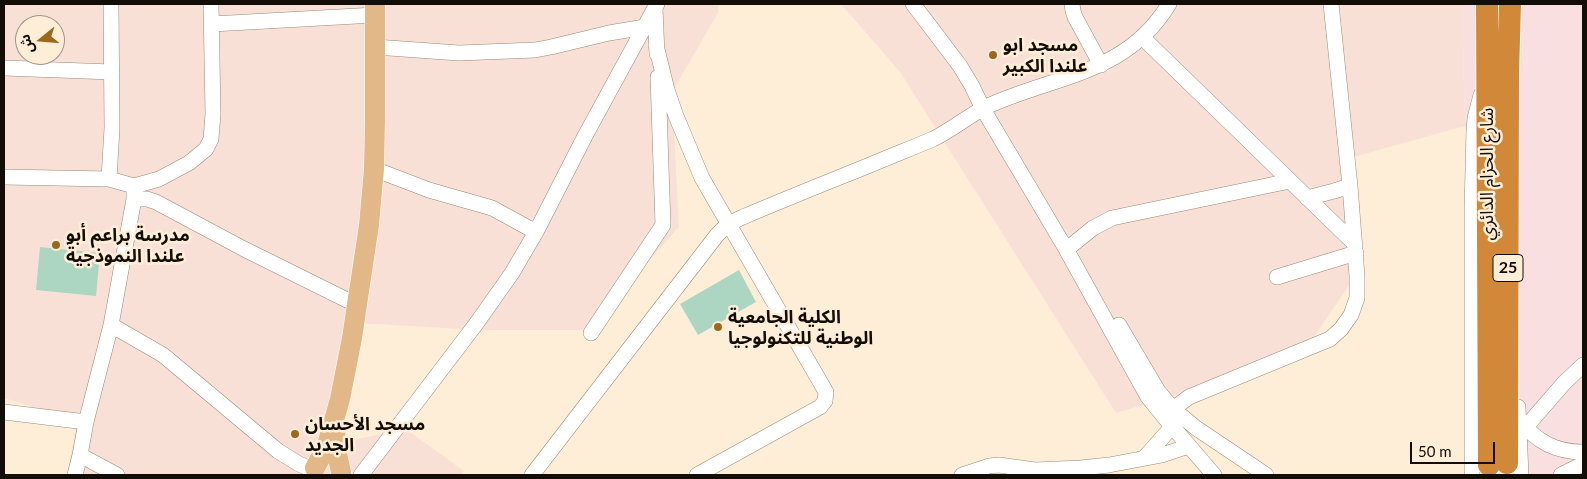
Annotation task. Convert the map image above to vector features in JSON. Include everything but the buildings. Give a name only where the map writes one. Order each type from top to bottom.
[{"type":"highway","name":"شارع الحزام الدائري","points":[[1487,4],[1497,75],[1497,471]]},
{"type":"highway","name":"شارع الحزام الدائري","points":[[1497,75],[1510,4]]},
{"type":"main road","points":[[308,472],[327,445],[335,418],[357,305],[369,225],[374,169],[375,9]]},
{"type":"main road","points":[[335,418],[335,441],[342,474]]},
{"type":"main road","points":[[308,472],[329,466],[342,474]]},
{"type":"street","points":[[109,179],[112,128],[111,4]]},
{"type":"street","points":[[75,475],[86,422],[111,325],[134,193],[189,163],[206,149],[211,138],[213,114],[211,4]]},
{"type":"street","points":[[913,4],[960,66],[1072,245],[1189,446],[1214,475]]},
{"type":"street","points":[[1072,4],[1072,11],[1101,65]]},
{"type":"street","points":[[532,475],[711,243],[728,224],[743,216],[934,138],[986,107],[1101,65],[1124,52],[1142,38],[1160,19],[1168,4]]},
{"type":"street","points":[[1145,457],[1189,397],[1330,339],[1342,329],[1351,315],[1356,298],[1356,248],[1331,4]]},
{"type":"street","points":[[361,475],[476,324],[512,273],[536,232],[585,136],[656,6]]},
{"type":"street","points":[[591,332],[663,225],[656,6]]},
{"type":"street","points":[[212,24],[375,9]]},
{"type":"street","points":[[375,47],[459,53],[535,50],[644,27]]},
{"type":"street","points":[[1142,38],[1356,248]]},
{"type":"street","points":[[656,45],[667,90],[688,147],[702,178],[826,392],[825,401],[820,407],[697,475]]},
{"type":"street","points":[[4,68],[112,72]]},
{"type":"street","points":[[1497,75],[1516,107],[1519,142],[1517,289],[1522,424],[1537,438],[1557,448],[1568,452],[1583,452]]},
{"type":"street","points":[[1497,75],[1475,118],[1472,209],[1497,471]]},
{"type":"street","points":[[986,107],[1140,383],[1173,417],[1266,475]]},
{"type":"street","points":[[374,169],[429,190],[492,208],[536,232]]},
{"type":"street","points":[[4,178],[109,179],[134,193],[156,202],[244,250],[357,305]]},
{"type":"street","points":[[1072,245],[1094,228],[1112,218],[1290,182]]},
{"type":"street","points":[[1307,198],[1350,186]]},
{"type":"street","points":[[1277,277],[1356,248]]},
{"type":"street","points":[[111,325],[163,355],[278,451],[308,472]]},
{"type":"street","points":[[1497,471],[1522,424],[1583,365]]},
{"type":"street","points":[[4,412],[86,422]]},
{"type":"street","points":[[962,475],[989,466],[999,465],[1035,470],[1109,465],[1162,455],[1189,446]]},
{"type":"street","points":[[80,455],[117,475]]},
{"type":"street","points":[[1561,475],[1583,464]]},
{"type":"shaded area","points":[[4,4],[718,4],[718,13],[672,92],[679,227],[587,330],[479,330],[356,323],[332,444],[406,429],[464,471],[461,475],[67,475],[77,421],[4,398]]},
{"type":"shaded area","points":[[841,4],[1462,4],[1465,126],[1350,158],[1352,281],[1299,359],[1116,413],[900,72]]},
{"type":"shaded area","points":[[1462,4],[1583,4],[1583,475],[1524,475],[1465,126]]},
{"type":"green space","points":[[40,247],[100,253],[96,296],[36,290]]},
{"type":"green space","points":[[739,270],[756,302],[698,335],[680,304]]},
{"type":"place","name":"مسجد ابو علندا الكبير","points":[[993,55]]},
{"type":"place","name":"مدرسة براعم أبو علندا النموذجية","points":[[56,245]]},
{"type":"place","name":"الكلية الجامعية الوطنية للتكنولوجيا","points":[[718,327]]},
{"type":"place","name":"مسجد الأحسان الجديد","points":[[295,434]]}]
